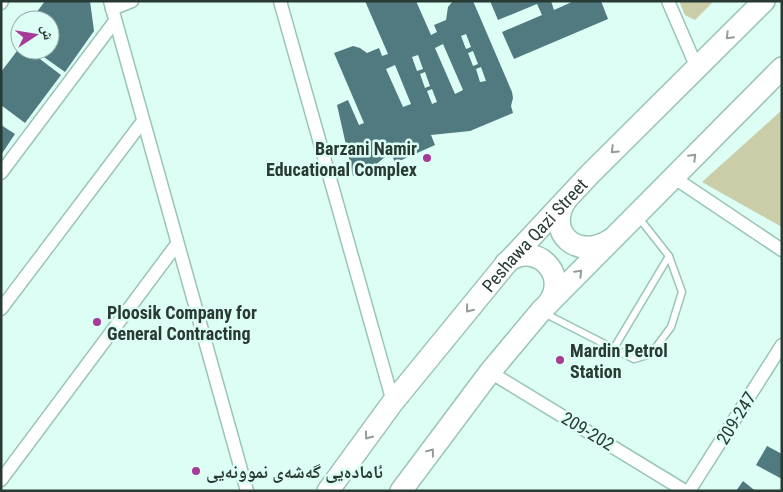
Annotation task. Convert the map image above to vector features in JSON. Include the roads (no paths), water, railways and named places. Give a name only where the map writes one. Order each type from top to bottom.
[{"type":"highway","name":"Peshawa Qazi Street","points":[[328,491],[393,402],[505,264],[569,196],[764,1]]},
{"type":"highway","points":[[544,308],[782,68]]},
{"type":"highway","points":[[569,196],[561,210],[559,220],[563,233],[569,241],[577,246],[591,248],[600,246],[614,237]]},
{"type":"highway","points":[[402,491],[490,372],[553,296],[556,287],[555,277],[548,264],[527,255],[517,256],[505,264]]},
{"type":"street","points":[[1,174],[112,10],[132,1]]},
{"type":"street","points":[[280,1],[393,402]]},
{"type":"street","points":[[668,1],[697,68]]},
{"type":"street","points":[[112,10],[247,491]]},
{"type":"street","points":[[1,309],[143,121]]},
{"type":"street","points":[[673,177],[782,250]]},
{"type":"street","points":[[1,480],[177,244]]},
{"type":"street","name":"209-247","points":[[689,491],[782,345]]},
{"type":"street","name":"209-202","points":[[490,372],[685,491]]},
{"type":"lane","points":[[544,308],[634,358],[651,354],[671,327],[682,292],[669,256],[636,215]]},
{"type":"lane","points":[[614,348],[669,256]]},
{"type":"place","name":"Barzani Namir Educational Complex","points":[[427,158]]},
{"type":"place","name":"Ploosik Company for General Contracting","points":[[97,322]]},
{"type":"place","name":"Mardin Petrol Station","points":[[560,360]]},
{"type":"place","name":"ئامادەیی گەشەی نموونەیی","points":[[196,471]]}]
